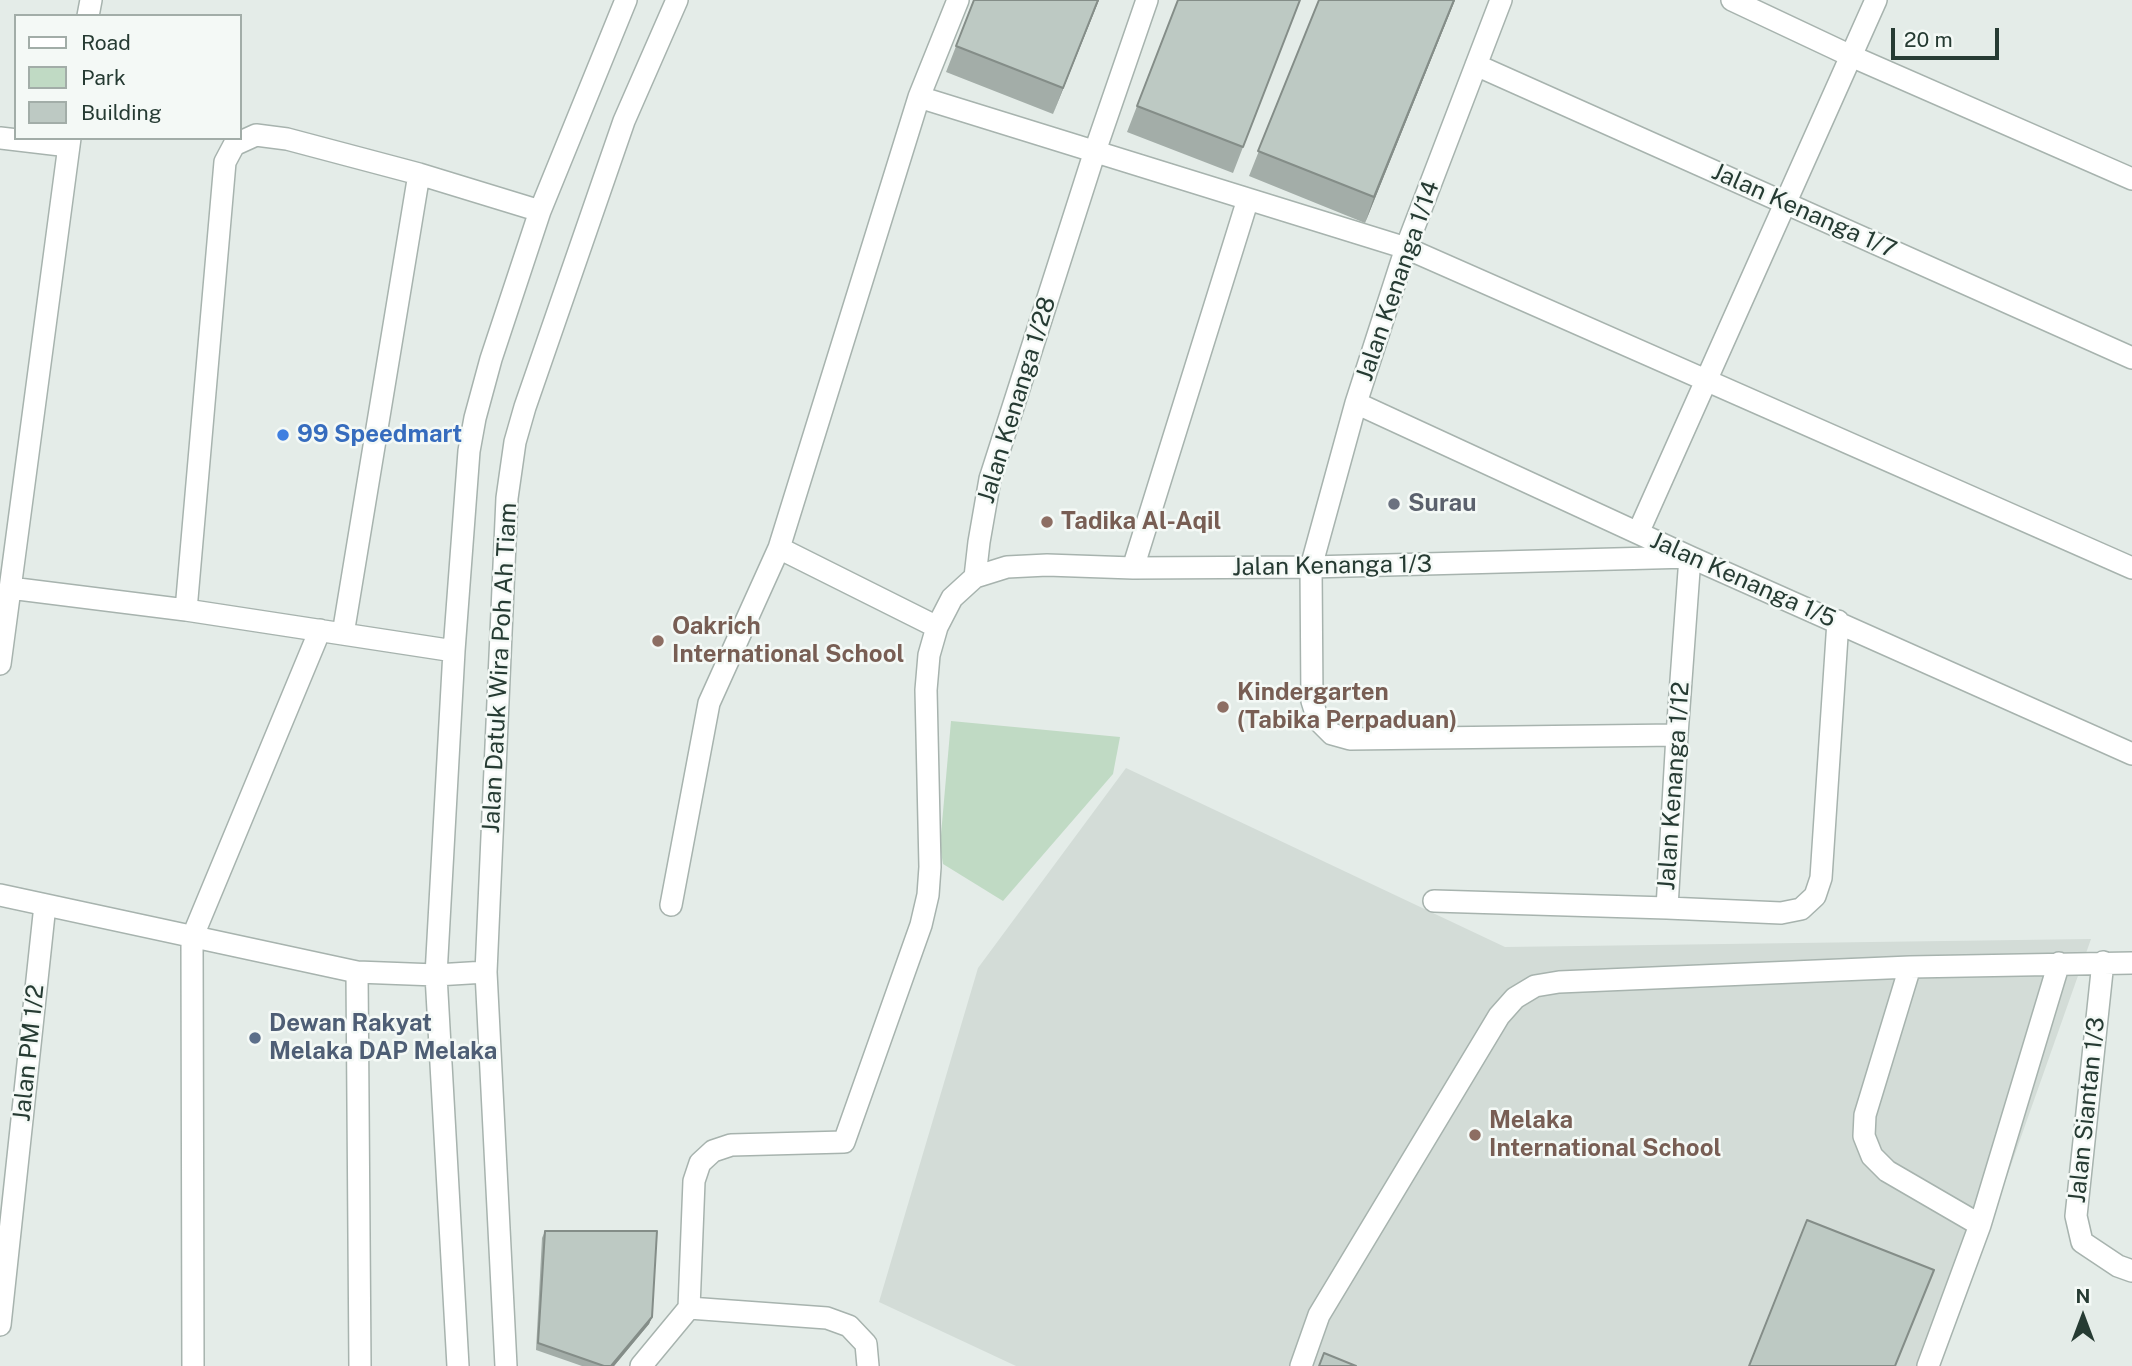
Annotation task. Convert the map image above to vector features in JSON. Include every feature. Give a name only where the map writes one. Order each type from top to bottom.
[{"type":"street","name":"Jalan Datuk Wira Poh Ah Tiam","points":[[458,1366],[436,975],[466,478],[475,418],[491,359],[540,211],[626,0]]},
{"type":"street","name":"Jalan Datuk Wira Poh Ah Tiam","points":[[506,1366],[486,972],[507,498],[515,442],[624,121],[677,0]]},
{"type":"street","points":[[671,905],[709,703],[779,548],[919,97],[958,0]]},
{"type":"street","name":"Jalan Kenanga 1/28","points":[[975,577],[990,479],[1095,151],[1147,0]]},
{"type":"street","name":"Jalan Kenanga 1/14","points":[[1502,0],[1406,248],[1356,403],[1311,567],[1312,701],[1318,720],[1332,734],[1350,739],[1676,736]]},
{"type":"street","points":[[1732,0],[1850,56],[2132,179]]},
{"type":"street","points":[[1638,533],[1876,0]]},
{"type":"street","name":"Jalan Kenanga 1/7","points":[[1476,65],[2132,358]]},
{"type":"street","points":[[919,97],[1406,248],[2132,568]]},
{"type":"street","points":[[186,610],[225,162],[234,145],[256,135],[288,139],[419,174],[540,211]]},
{"type":"street","points":[[0,664],[1,638],[10,588],[69,142],[34,140]]},
{"type":"street","points":[[343,634],[419,174]]},
{"type":"street","points":[[1133,568],[1248,199]]},
{"type":"street","name":"Jalan Kenanga 1/5","points":[[1356,403],[1690,557],[2132,754]]},
{"type":"street","points":[[779,548],[937,627]]},
{"type":"street","name":"Jalan Kenanga 1/3","points":[[975,577],[1007,567],[1034,566],[1311,567],[1690,557]]},
{"type":"street","name":"Jalan Kenanga 1/12","points":[[1434,901],[1667,908],[1676,736],[1690,557]]},
{"type":"street","points":[[641,1366],[689,1308],[694,1181],[700,1163],[713,1151],[731,1145],[844,1142],[921,925],[928,895],[930,867],[926,690],[929,655],[937,627],[952,598],[975,577]]},
{"type":"street","points":[[10,588],[186,610],[454,651]]},
{"type":"street","points":[[1667,908],[1781,913],[1801,909],[1815,896],[1821,878],[1838,621]]},
{"type":"street","points":[[193,1366],[192,938],[320,630]]},
{"type":"street","points":[[0,895],[357,972],[436,975],[486,972]]},
{"type":"street","name":"Jalan PM 1/2","points":[[0,1325],[45,905]]},
{"type":"street","name":"Jalan Siantan 1/3","points":[[2104,962],[2076,1216],[2082,1242],[2118,1266],[2132,1271]]},
{"type":"street","points":[[1300,1366],[1320,1315],[1499,1016],[1515,998],[1535,986],[1559,982],[1910,967],[2132,963]]},
{"type":"street","points":[[1928,1366],[1980,1225],[2059,964]]},
{"type":"street","points":[[1910,967],[1865,1115],[1864,1136],[1872,1156],[1887,1171],[1980,1225]]},
{"type":"street","points":[[357,972],[360,1366]]},
{"type":"street","points":[[689,1308],[827,1318],[849,1326],[866,1344],[868,1366]]},
{"type":"shaded area","name":"Melaka International School","points":[[1126,768],[1505,947],[2091,939],[1940,1366],[1016,1366],[879,1302],[978,968]]},
{"type":"green space","points":[[951,721],[1120,737],[1113,774],[1003,901],[943,864],[940,846]]},
{"type":"building","points":[[974,0],[1098,0],[1063,88],[956,46]]},
{"type":"building","points":[[1178,0],[1300,0],[1243,147],[1137,106]]},
{"type":"building","points":[[1319,0],[1454,0],[1374,197],[1258,151]]},
{"type":"building","points":[[1807,1220],[1934,1270],[1895,1366],[1749,1366]]},
{"type":"building","points":[[545,1231],[657,1231],[652,1317],[611,1366],[604,1366],[538,1343]]},
{"type":"building","points":[[1324,1353],[1356,1366],[1319,1366]]},
{"type":"place","name":"99 Speedmart","points":[[283,435]]},
{"type":"place","name":"Surau","points":[[1394,504]]},
{"type":"place","name":"Tadika Al-Aqil","points":[[1047,522]]},
{"type":"place","name":"Oakrich International School","points":[[658,641]]},
{"type":"place","name":"Kindergarten (Tabika Perpaduan)","points":[[1223,707]]},
{"type":"place","name":"Dewan Rakyat Melaka DAP Melaka","points":[[255,1038]]},
{"type":"place","name":"Melaka International School","points":[[1475,1135]]}]
